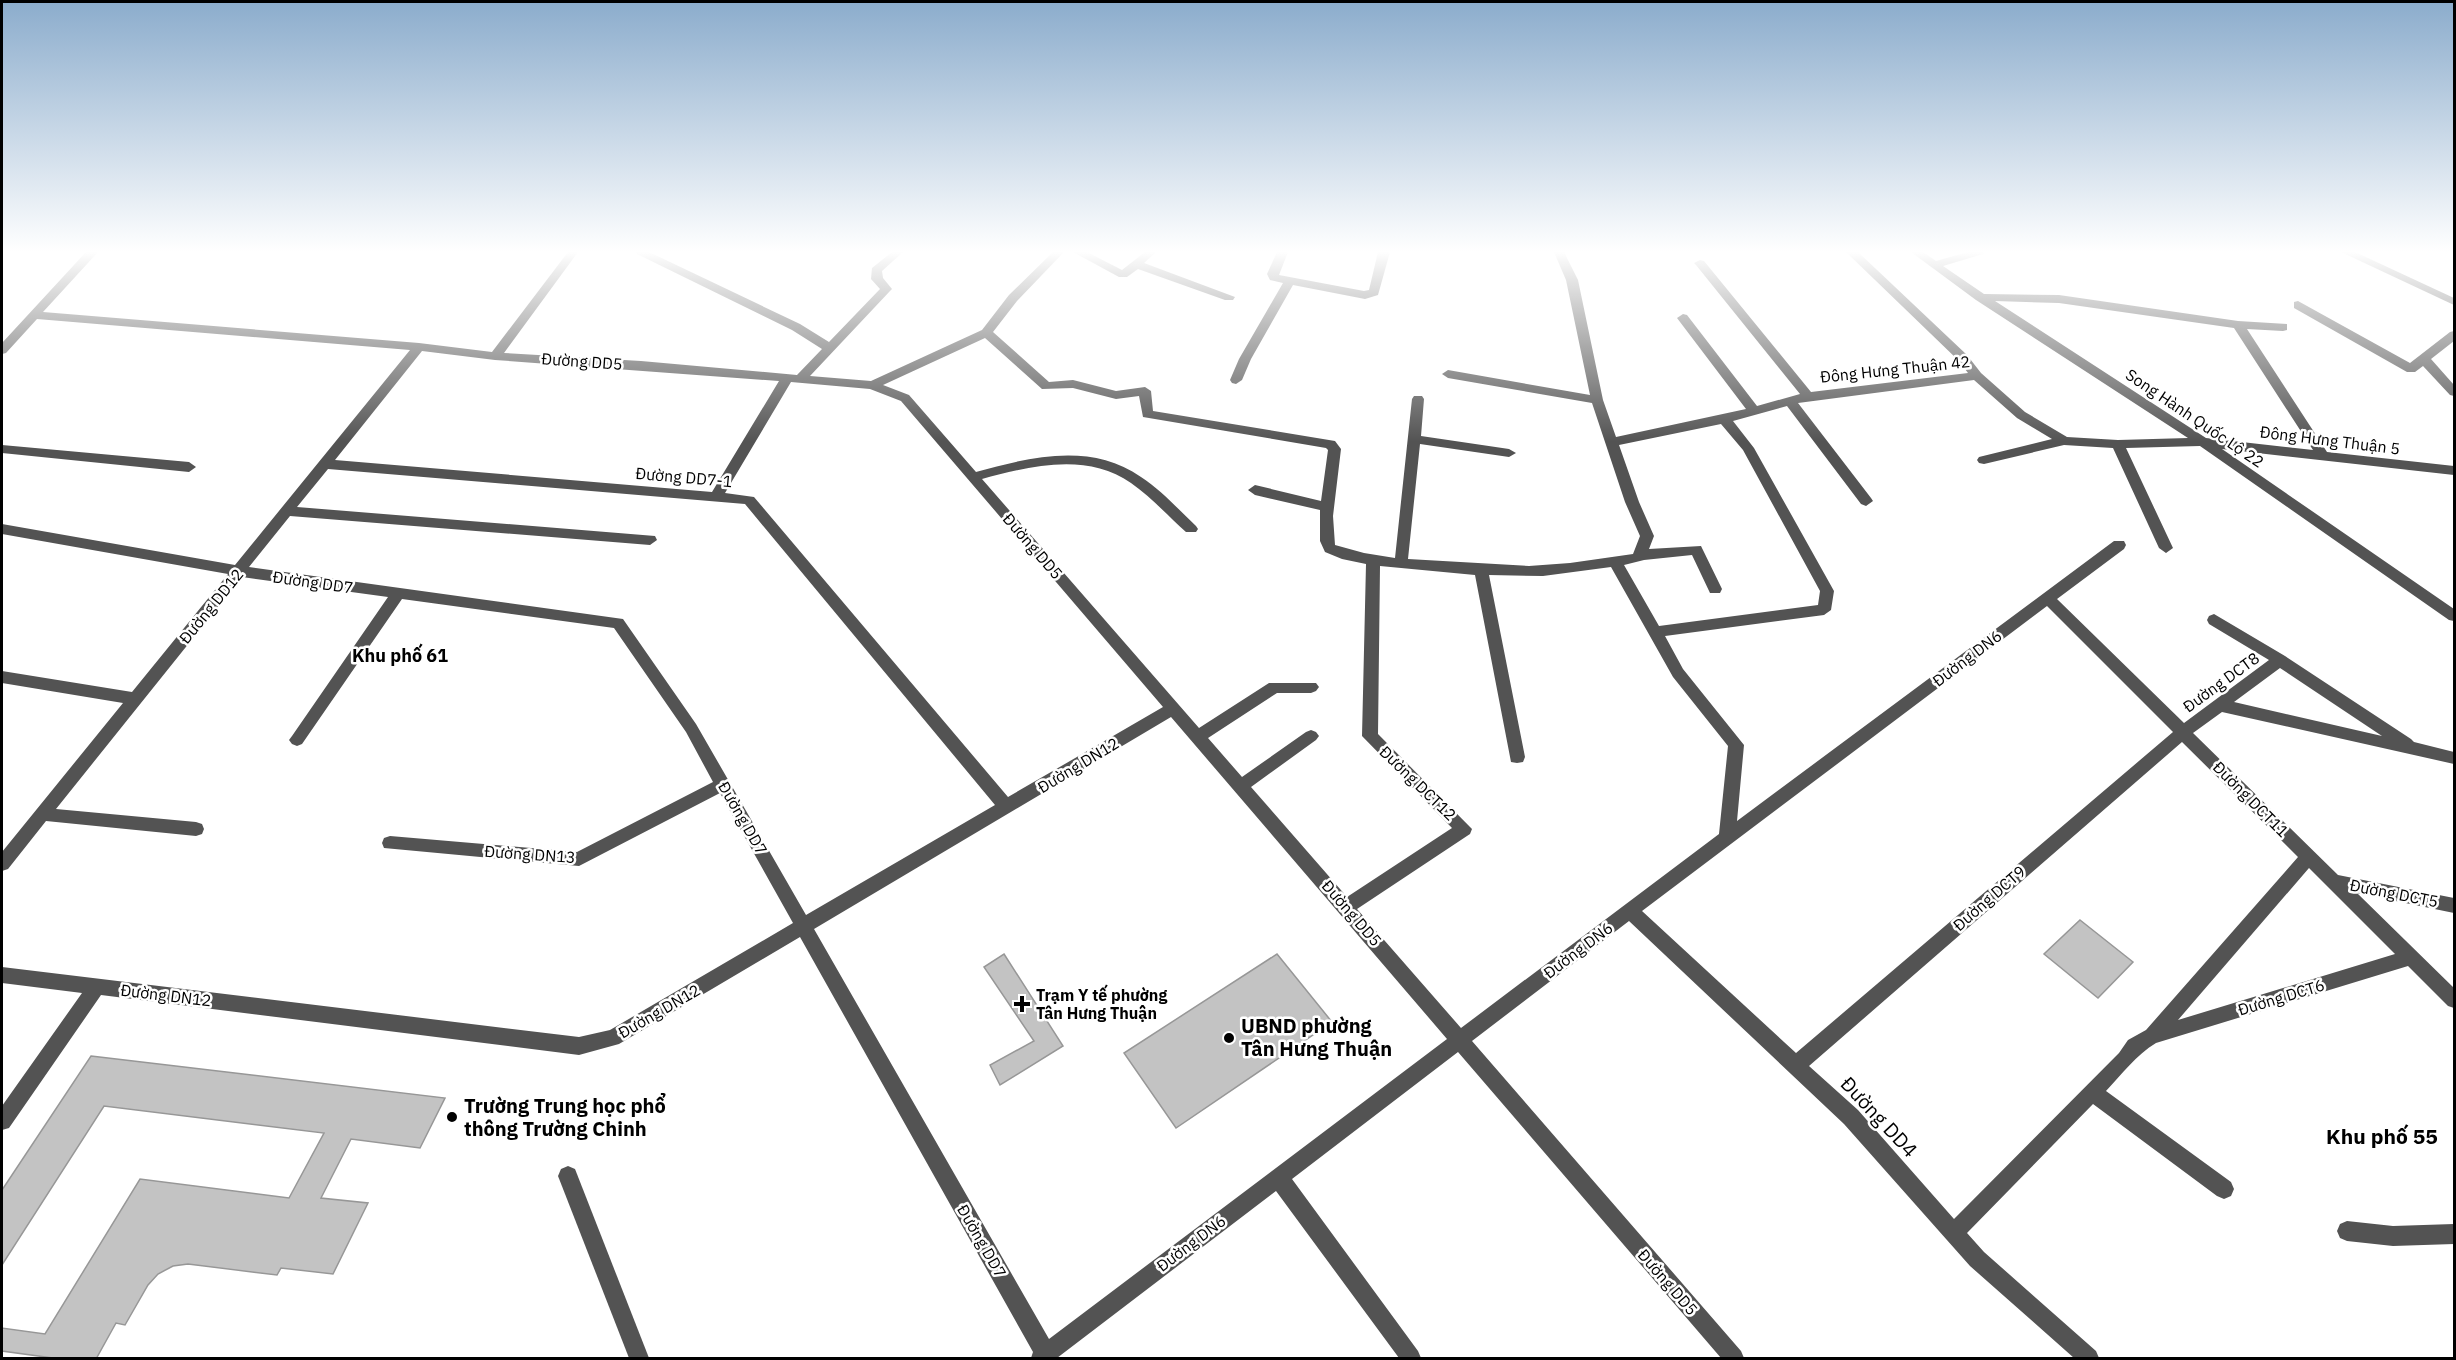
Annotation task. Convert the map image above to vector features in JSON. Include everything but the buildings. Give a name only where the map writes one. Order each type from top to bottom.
[{"type":"street","points":[[2,350],[34,315]]},
{"type":"street","name":"Đường DD5","points":[[40,315],[419,346],[495,356],[872,385],[905,398],[1461,1039],[1734,1359]]},
{"type":"street","points":[[495,356],[525,315]]},
{"type":"street","points":[[772,315],[830,348]]},
{"type":"street","points":[[715,498],[793,378],[830,348],[861,315]]},
{"type":"street","points":[[872,385],[987,333],[1000,315]]},
{"type":"street","points":[[1236,380],[1270,315]]},
{"type":"street","points":[[987,333],[1046,386],[1072,384],[1116,395],[1145,391],[1147,414],[1330,444],[1335,449],[1327,507],[1326,541],[1330,548],[1339,553],[1401,563],[1530,572],[1638,558],[1647,536],[1632,502],[1597,400],[1579,315]]},
{"type":"street","points":[[1743,315],[1808,396]]},
{"type":"street","points":[[1919,315],[1964,358],[1977,376]]},
{"type":"street","name":"Song Hành Quốc Lộ 22","points":[[2008,315],[2203,442],[2454,616]]},
{"type":"street","points":[[2172,315],[2238,325],[2283,327]]},
{"type":"street","points":[[2316,315],[2411,369],[2454,335]]},
{"type":"street","points":[[1683,318],[1754,411]]},
{"type":"street","points":[[2238,325],[2323,456]]},
{"type":"street","name":"Đường DD12","points":[[2,864],[419,346]]},
{"type":"street","points":[[2424,359],[2454,392]]},
{"type":"street","points":[[1448,374],[1597,400]]},
{"type":"street","name":"Đông Hưng Thuận 42","points":[[1612,442],[1724,419],[1808,396],[1977,376],[2020,415],[2064,441],[2118,444],[2203,442]]},
{"type":"street","points":[[1401,563],[1418,399]]},
{"type":"street","points":[[1790,401],[1866,501]]},
{"type":"street","points":[[1655,632],[1824,610],[1827,591],[1748,448],[1724,419]]},
{"type":"street","points":[[1414,440],[1509,453]]},
{"type":"street","points":[[1984,460],[2064,441]]},
{"type":"street","name":"Đông Hưng Thuận 5","points":[[2203,442],[2454,471]]},
{"type":"street","points":[[2118,444],[2166,548]]},
{"type":"street","points":[[2,449],[189,467]]},
{"type":"street","points":[[973,477],[1018,464],[1076,459],[1097,462],[1117,468],[1144,486],[1191,529]]},
{"type":"street","name":"Đường DD7-1","points":[[324,465],[749,500],[1007,807]]},
{"type":"street","points":[[1255,490],[1327,507]]},
{"type":"street","points":[[287,511],[650,540]]},
{"type":"street","name":"Đường DD7","points":[[2,529],[238,571],[618,623],[691,728],[1043,1356]]},
{"type":"street","name":"Đường DN6","points":[[1043,1356],[1727,837],[2119,544]]},
{"type":"street","points":[[1639,555],[1696,550],[1715,589]]},
{"type":"street","name":"Đường DCT12","points":[[1346,907],[1464,829],[1370,736],[1373,560]]},
{"type":"street","points":[[1615,561],[1678,673],[1736,745],[1727,837]]},
{"type":"street","points":[[1481,569],[1517,757]]},
{"type":"street","points":[[297,740],[398,594]]},
{"type":"street","name":"Đường DCT11","points":[[2047,598],[2454,1000]]},
{"type":"street","points":[[2214,620],[2280,660],[2415,750]]},
{"type":"street","name":"Đường DCT8","points":[[2182,732],[2280,660]]},
{"type":"street","points":[[2,677],[136,699]]},
{"type":"street","points":[[1198,737],[1274,687],[1311,687]]},
{"type":"street","points":[[2219,705],[2454,758]]},
{"type":"street","name":"Đường DN12","points":[[2,975],[579,1046],[613,1038],[1174,708]]},
{"type":"street","name":"Đường DCT9","points":[[1796,1065],[2182,732]]},
{"type":"street","points":[[1241,786],[1311,736]]},
{"type":"street","name":"Đường DN13","points":[[390,843],[579,859],[723,784]]},
{"type":"street","points":[[42,814],[196,829]]},
{"type":"street","points":[[1954,1233],[2125,1059],[2134,1046],[2152,1036],[2309,857]]},
{"type":"street","name":"Đường DCT5","points":[[2333,880],[2454,905]]},
{"type":"street","name":"Đường DD4","points":[[1630,911],[1851,1117],[1977,1259],[2089,1359]]},
{"type":"street","name":"Đường DCT6","points":[[2152,1036],[2411,957]]},
{"type":"street","points":[[2,1121],[97,987]]},
{"type":"street","points":[[2092,1092],[2224,1189]]},
{"type":"street","points":[[568,1176],[639,1359]]},
{"type":"street","points":[[1278,1177],[1411,1359]]},
{"type":"street","points":[[2347,1231],[2393,1236],[2454,1234]]},
{"type":"place","name":"Trạm Y tế phường Tân Hưng Thuận","points":[[1022,1004]]},
{"type":"place","name":"UBND phường Tân Hưng Thuận","points":[[1229,1038]]},
{"type":"place","name":"Trường Trung học phổ thông Trường Chinh","points":[[452,1117]]},
{"type":"district","name":"Khu phố 61","points":[[400,656]]},
{"type":"district","name":"Khu phố 55","points":[[2382,1137]]}]
